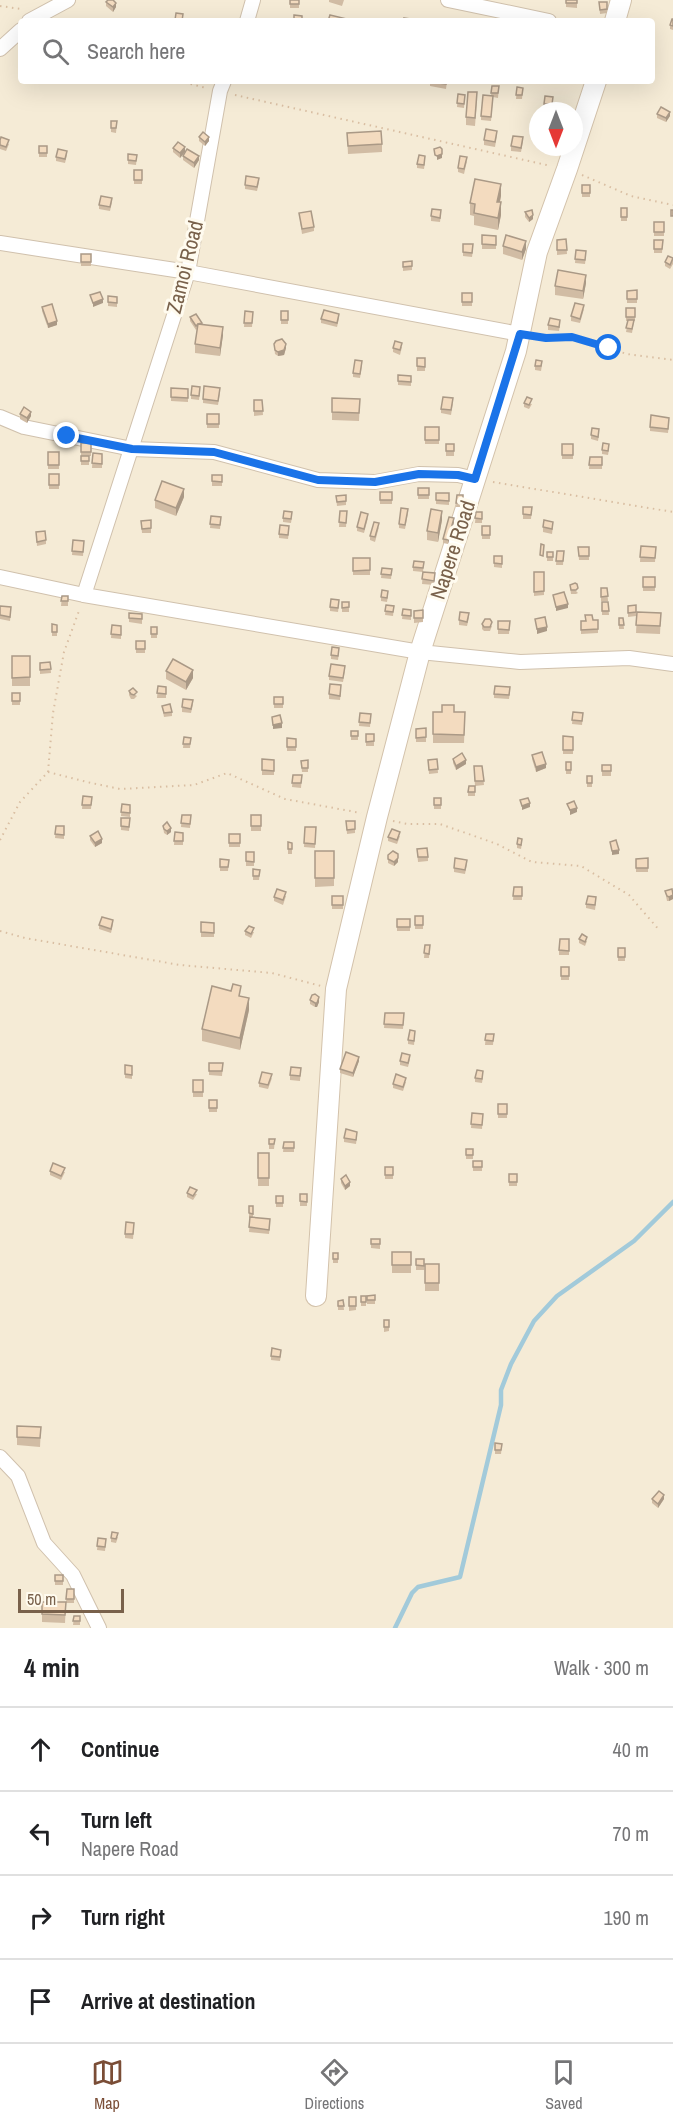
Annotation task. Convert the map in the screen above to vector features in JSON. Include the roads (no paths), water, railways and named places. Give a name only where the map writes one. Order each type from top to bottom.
[{"type":"street","points":[[35,18],[68,0]]},
{"type":"street","points":[[249,18],[254,0]]},
{"type":"street","points":[[448,0],[535,18]]},
{"type":"street","points":[[616,18],[621,0]]},
{"type":"street","points":[[0,49],[18,33]]},
{"type":"street","name":"Napere Road","points":[[316,1296],[336,989],[377,817],[420,652],[520,334],[537,252],[595,84]]},
{"type":"street","name":"Zamoi Road","points":[[84,595],[188,272],[222,86]]},
{"type":"street","points":[[0,243],[188,272],[520,334]]},
{"type":"street","points":[[0,417],[24,427],[132,449],[214,452],[318,480],[375,482],[419,474],[458,475],[475,479]]},
{"type":"street","points":[[0,577],[84,595],[420,652],[520,662],[629,658],[673,664]]},
{"type":"street","points":[[0,1457],[18,1476],[44,1543],[73,1575],[99,1628]]},
{"type":"waterway","points":[[395,1628],[412,1593],[418,1587],[460,1577],[501,1405],[501,1390],[511,1364],[534,1321],[557,1296],[634,1241],[673,1202]]}]
